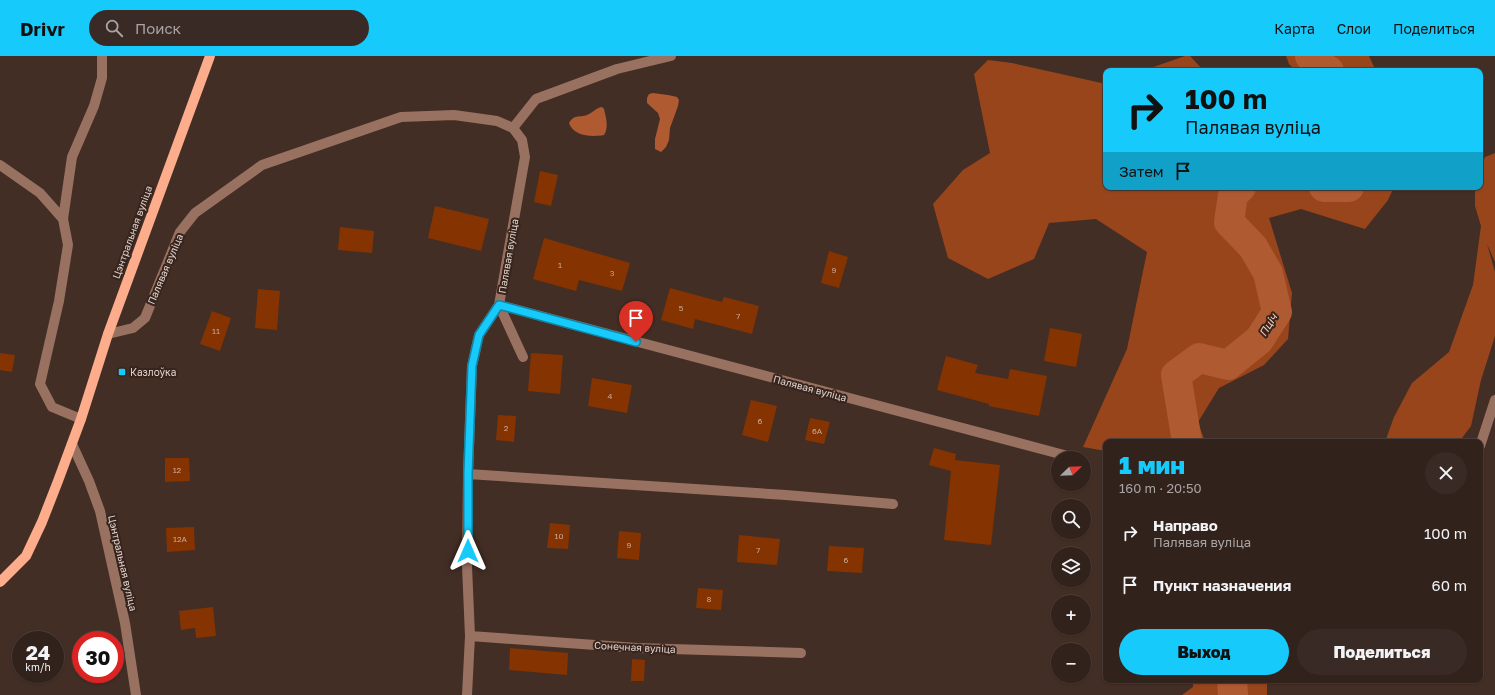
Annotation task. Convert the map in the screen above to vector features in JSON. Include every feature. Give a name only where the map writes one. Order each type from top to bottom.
[{"type":"main road","name":"Цэнтральная вуліца","points":[[72,444],[108,334],[210,56]]},
{"type":"main road","points":[[0,582],[26,556],[42,522],[72,444]]},
{"type":"street","points":[[81,418],[52,407],[40,384],[59,301],[68,245],[63,219],[72,157],[94,106],[102,78],[102,56]]},
{"type":"street","points":[[513,128],[536,99],[617,69],[671,56]]},
{"type":"street","name":"Палявая вуліца","points":[[108,334],[133,328],[145,318],[180,232],[195,213],[262,165],[401,117],[454,115],[497,121],[513,128],[522,140],[525,157],[499,305],[1051,452]]},
{"type":"street","points":[[0,165],[40,193],[63,219]]},
{"type":"street","points":[[499,305],[523,357]]},
{"type":"street","points":[[467,695],[470,636],[468,474],[472,366],[479,335],[499,305]]},
{"type":"street","points":[[1482,439],[1495,400]]},
{"type":"street","name":"Цэнтральная вуліца","points":[[72,444],[89,481],[100,511],[124,623],[136,695]]},
{"type":"street","points":[[468,474],[786,495],[893,504]]},
{"type":"street","name":"Сонечная вуліца","points":[[470,636],[636,648],[801,653]]},
{"type":"shaded area","points":[[1185,56],[1190,56],[1201,68],[1151,68]]},
{"type":"shaded area","points":[[1286,56],[1369,56],[1375,68],[1293,68],[1289,64]]},
{"type":"shaded area","points":[[988,60],[1012,63],[1103,83],[1103,190],[1393,190],[1388,200],[1365,229],[1301,209],[1269,218],[1292,293],[1288,339],[1264,365],[1219,388],[1198,422],[1204,439],[1103,439],[1103,450],[1083,447],[1127,349],[1147,252],[1096,219],[1049,223],[1034,259],[988,279],[948,258],[933,204],[963,170],[990,153],[974,74]]},
{"type":"shaded area","points":[[653,93],[677,97],[679,100],[670,128],[669,140],[666,147],[661,152],[655,149],[655,139],[660,119],[658,113],[647,103],[649,94]]},
{"type":"shaded area","points":[[602,107],[604,109],[607,122],[606,132],[604,135],[584,135],[571,128],[569,123],[573,118],[587,115]]},
{"type":"shaded area","points":[[1495,153],[1495,262],[1487,244],[1495,272],[1495,336],[1481,380],[1471,426],[1461,439],[1386,439],[1394,417],[1412,383],[1449,352],[1473,285],[1481,226],[1475,206],[1475,190],[1483,190],[1483,161],[1485,157]]},
{"type":"shaded area","points":[[1193,683],[1267,683],[1267,695],[1182,695],[1193,687]]},
{"type":"building","points":[[540,171],[558,175],[551,206],[534,202]]},
{"type":"building","points":[[435,206],[489,219],[481,251],[428,238]]},
{"type":"building","points":[[340,227],[374,231],[372,253],[338,250]]},
{"type":"building","points":[[544,238],[630,263],[622,291],[579,280],[576,291],[533,279]]},
{"type":"building","points":[[829,251],[848,257],[839,288],[821,283]]},
{"type":"building","points":[[670,288],[722,302],[724,297],[759,306],[752,334],[695,319],[693,329],[661,320]]},
{"type":"building","points":[[258,289],[280,291],[277,330],[255,328]]},
{"type":"building","points":[[212,311],[231,318],[220,351],[200,344]]},
{"type":"building","points":[[1050,328],[1082,334],[1076,367],[1044,361]]},
{"type":"building","points":[[0,353],[15,355],[12,372],[0,370]]},
{"type":"building","points":[[531,353],[563,355],[560,394],[528,391]]},
{"type":"building","points":[[946,356],[978,365],[975,373],[1008,379],[1010,369],[1047,376],[1039,416],[989,406],[989,404],[937,390]]},
{"type":"building","points":[[592,378],[632,385],[627,413],[588,406]]},
{"type":"building","points":[[751,400],[777,406],[768,442],[742,435]]},
{"type":"building","points":[[498,415],[516,416],[514,442],[496,440]]},
{"type":"building","points":[[810,418],[830,422],[824,444],[805,440]]},
{"type":"building","points":[[934,448],[956,454],[955,460],[1000,465],[991,545],[944,540],[951,471],[929,465]]},
{"type":"building","points":[[165,458],[189,458],[190,481],[165,482]]},
{"type":"building","points":[[550,523],[570,525],[568,549],[547,548]]},
{"type":"building","points":[[194,527],[195,550],[167,552],[166,528]]},
{"type":"building","points":[[619,531],[641,533],[639,560],[617,558]]},
{"type":"building","points":[[739,535],[780,539],[777,565],[737,562]]},
{"type":"building","points":[[829,546],[864,548],[862,573],[827,571]]},
{"type":"building","points":[[698,588],[723,590],[721,610],[696,608]]},
{"type":"building","points":[[213,607],[216,636],[196,638],[195,628],[181,630],[179,611]]},
{"type":"building","points":[[510,648],[568,653],[567,675],[509,670]]},
{"type":"building","points":[[632,659],[645,660],[644,681],[631,681]]},
{"type":"waterway","name":"Пціч","points":[[1310,56],[1314,61],[1324,68]]},
{"type":"waterway","name":"Пціч","points":[[1187,439],[1176,375],[1199,358],[1228,365],[1259,340],[1277,312],[1268,273],[1253,247],[1229,222],[1233,195],[1238,190]]},
{"type":"waterway","name":"Пціч","points":[[1232,683],[1233,695]]},
{"type":"place","name":"Казлоўка","points":[[122,372]]},
{"type":"route","points":[[468,551],[468,474],[472,366],[479,335],[499,305],[636,342]]}]
